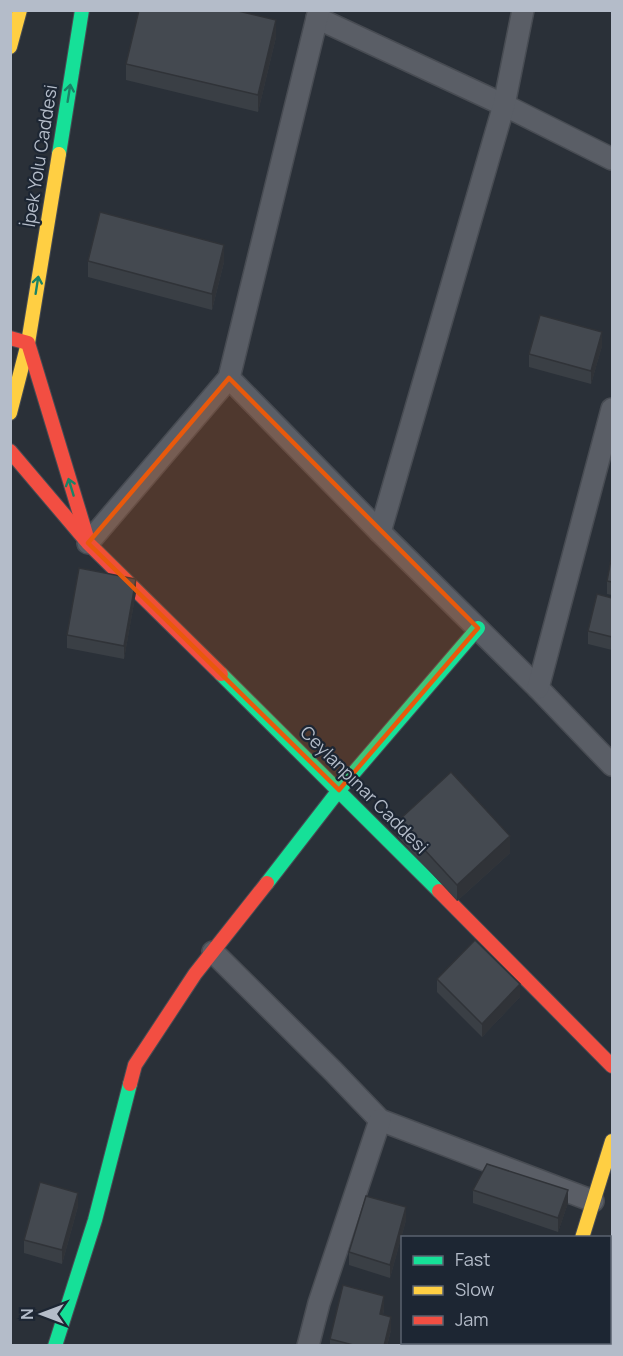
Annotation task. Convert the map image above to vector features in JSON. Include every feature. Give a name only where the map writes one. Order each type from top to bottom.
[{"type":"main road","points":[[10,47],[20,10]]},
{"type":"main road","name":"İpek Yolu Caddesi","points":[[10,413],[28,343],[82,10]]},
{"type":"main road","points":[[10,338],[28,343]]},
{"type":"main road","name":"Ceylanpınar Caddesi","points":[[28,343],[88,543]]},
{"type":"main road","name":"Ceylanpınar Caddesi","points":[[10,451],[88,543],[339,789],[612,1066]]},
{"type":"main road","points":[[55,1346],[94,1220],[135,1065],[195,974],[339,789],[478,628]]},
{"type":"main road","points":[[583,1236],[612,1141]]},
{"type":"street","points":[[380,532],[504,105],[523,10]]},
{"type":"street","points":[[88,543],[228,378],[318,14],[612,159]]},
{"type":"street","points":[[228,378],[612,765]]},
{"type":"street","points":[[538,688],[612,409]]},
{"type":"street","points":[[213,952],[380,1120],[593,1201]]},
{"type":"street","points":[[308,1346],[319,1303],[380,1120]]},
{"type":"highlighted area","points":[[229,378],[478,628],[339,790],[88,543]]},
{"type":"building","points":[[139,10],[234,10],[276,20],[258,95],[126,64]]},
{"type":"building","points":[[100,212],[224,245],[212,294],[88,261]]},
{"type":"building","points":[[540,315],[602,332],[591,371],[529,354]]},
{"type":"building","points":[[612,554],[612,582],[607,581]]},
{"type":"building","points":[[79,568],[136,579],[124,646],[67,635]]},
{"type":"building","points":[[597,594],[612,598],[612,637],[588,631]]},
{"type":"building","points":[[451,772],[510,836],[457,885],[398,821]]},
{"type":"building","points":[[475,940],[520,984],[482,1024],[437,979]]},
{"type":"building","points":[[487,1164],[568,1190],[558,1218],[473,1190]]},
{"type":"building","points":[[40,1182],[78,1193],[62,1250],[24,1240]]},
{"type":"building","points":[[366,1196],[406,1207],[390,1265],[349,1252]]},
{"type":"building","points":[[343,1285],[384,1296],[380,1314],[391,1317],[384,1346],[357,1346],[330,1339]]},
{"type":"building","points":[[446,1344],[522,1344],[521,1346],[452,1346]]},
{"type":"traffic: fast","points":[[59,154],[82,10]]},
{"type":"traffic: fast","points":[[267,883],[339,790],[478,628]]},
{"type":"traffic: fast","points":[[221,674],[439,891]]},
{"type":"traffic: fast","points":[[55,1346],[95,1220],[130,1084]]},
{"type":"traffic: slow","points":[[10,47],[20,10]]},
{"type":"traffic: slow","points":[[10,413],[28,343],[59,154]]},
{"type":"traffic: slow","points":[[583,1236],[612,1141]]},
{"type":"traffic: jam","points":[[10,338],[28,343],[86,534]]},
{"type":"traffic: jam","points":[[10,451],[88,543],[221,674]]},
{"type":"traffic: jam","points":[[130,1084],[135,1065],[195,974],[267,883]]},
{"type":"traffic: jam","points":[[439,891],[612,1066]]}]
